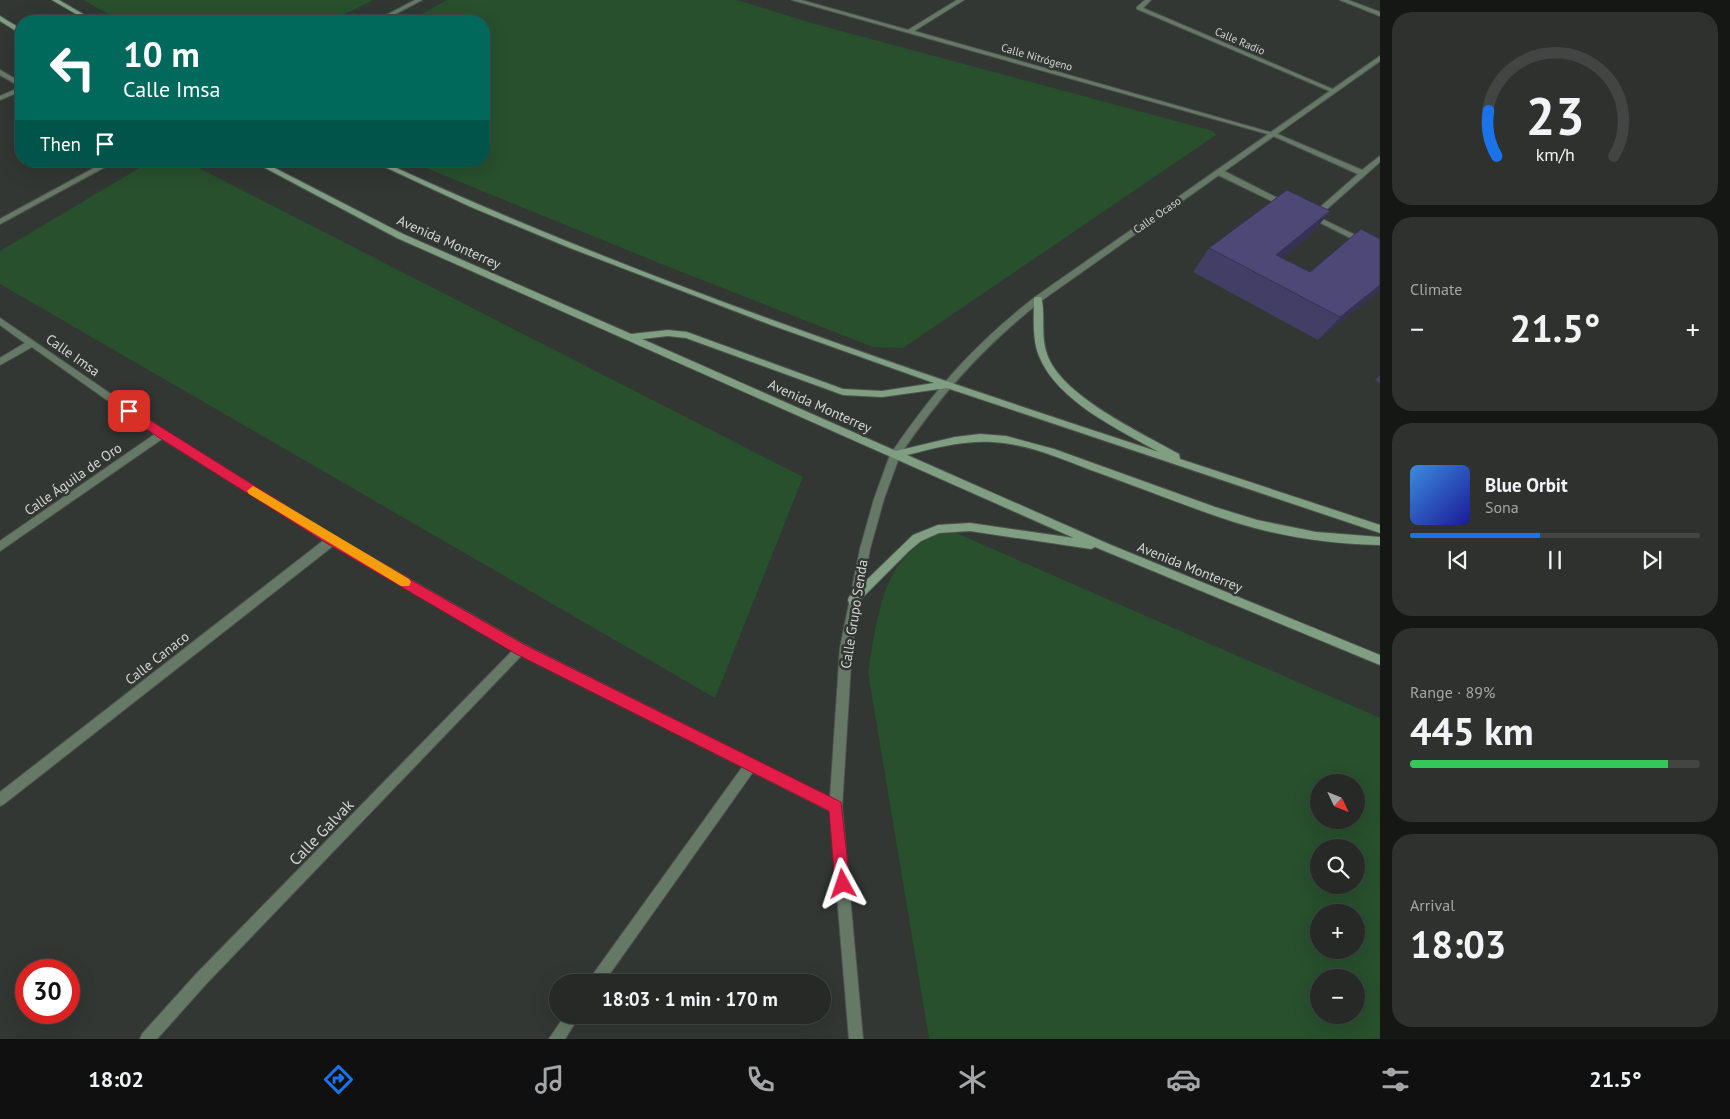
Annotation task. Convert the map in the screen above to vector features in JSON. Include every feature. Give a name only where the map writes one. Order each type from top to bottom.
[{"type":"main road","points":[[55,0],[81,15]]},
{"type":"main road","points":[[0,18],[15,28]]},
{"type":"main road","name":"Avenida Monterrey","points":[[267,167],[400,236],[1107,548],[1380,660]]},
{"type":"main road","points":[[388,167],[444,194],[622,267],[945,385],[1380,529]]},
{"type":"main road","points":[[1038,299],[1039,339],[1043,357],[1051,371],[1097,410],[1194,468]]},
{"type":"main road","points":[[632,337],[668,333],[687,335],[843,392],[882,394],[945,385]]},
{"type":"main road","points":[[896,455],[963,439],[994,438],[1009,440],[1052,452],[1230,516],[1276,530],[1334,540],[1380,541]]},
{"type":"main road","points":[[853,600],[905,548],[917,538],[938,529],[970,527],[1107,548]]},
{"type":"street","points":[[390,15],[419,0]]},
{"type":"street","name":"Calle Nitrógeno","points":[[795,0],[1274,134],[1363,173]]},
{"type":"street","points":[[910,31],[961,0]]},
{"type":"street","name":"Calle Radio","points":[[1148,0],[1139,8],[1334,91]]},
{"type":"street","points":[[1343,0],[1380,14]]},
{"type":"street","name":"Calle Ocaso","points":[[945,385],[984,343],[1038,299],[1380,58]]},
{"type":"street","points":[[0,72],[15,81]]},
{"type":"street","points":[[0,98],[15,92]]},
{"type":"street","points":[[1313,217],[1380,158]]},
{"type":"street","points":[[0,222],[102,167]]},
{"type":"street","points":[[1218,172],[1297,210]]},
{"type":"street","points":[[1305,213],[1380,250]]},
{"type":"street","name":"Calle Imsa","points":[[0,320],[162,434],[332,540],[521,650],[836,807]]},
{"type":"street","points":[[0,362],[32,343]]},
{"type":"street","name":"Calle Grupo Senda","points":[[836,807],[846,648],[853,600],[879,499],[896,455],[945,385]]},
{"type":"street","name":"Calle Águila de Oro","points":[[0,547],[162,434]]},
{"type":"street","name":"Calle Canaco","points":[[0,800],[332,540]]},
{"type":"street","name":"Calle Galvak","points":[[147,1039],[202,978],[521,650]]},
{"type":"street","points":[[602,974],[751,765]]},
{"type":"street","points":[[836,807],[856,1039]]},
{"type":"street","points":[[556,1039],[567,1024]]},
{"type":"green space","points":[[83,0],[373,0],[343,15],[110,15]]},
{"type":"green space","points":[[447,0],[737,0],[815,24],[1213,131],[1216,135],[903,348],[873,347],[664,265],[424,167],[490,167],[490,15],[420,15]]},
{"type":"green space","points":[[141,167],[197,167],[803,477],[715,698],[0,284],[0,251]]},
{"type":"green space","points":[[949,530],[1380,718],[1380,1039],[929,1039],[868,672],[876,628],[887,587],[896,569],[909,553],[926,540]]},
{"type":"building","points":[[1287,190],[1330,211],[1276,255],[1310,272],[1361,229],[1380,239],[1380,285],[1340,317],[1209,248]]},
{"type":"slow traffic","points":[[253,491],[405,582]]},
{"type":"route","points":[[129,411],[162,434],[332,540],[521,650],[836,807],[843,884]]}]
